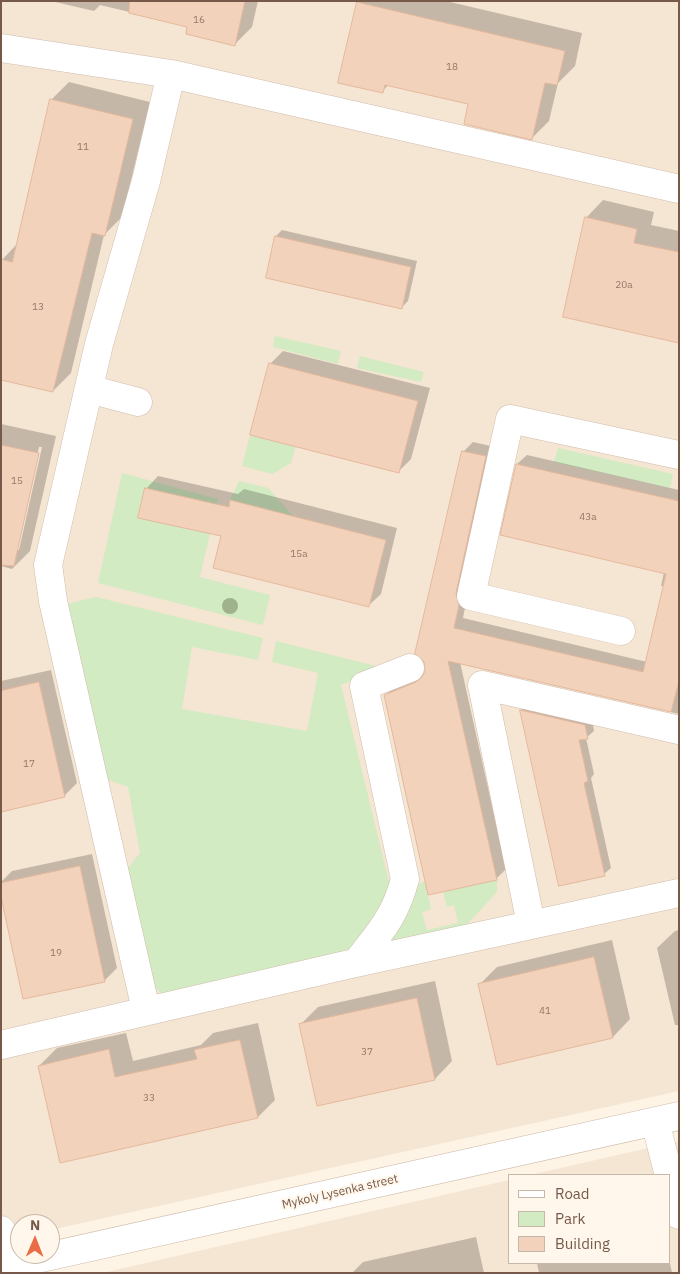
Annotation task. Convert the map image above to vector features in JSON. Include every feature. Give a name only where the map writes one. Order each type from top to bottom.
[{"type":"street","points":[[1,48],[171,74],[679,189]]},
{"type":"street","points":[[146,1010],[53,601],[48,565],[99,344],[146,181],[171,74]]},
{"type":"street","points":[[89,389],[138,402]]},
{"type":"street","points":[[621,631],[471,596],[510,419],[679,455]]},
{"type":"street","points":[[357,962],[391,918],[398,904],[405,879],[364,686],[410,668]]},
{"type":"street","points":[[531,924],[482,685],[679,730]]},
{"type":"street","points":[[1,1045],[357,962],[679,893]]},
{"type":"street","points":[[667,1118],[679,1214]]},
{"type":"street","name":"Mykoly Lysenka street","points":[[7,1268],[667,1118]]},
{"type":"street","points":[[1,1230],[7,1268]]},
{"type":"shaded area","points":[[1,1],[679,1],[679,1091],[60,1228],[60,1214],[10,1214],[10,1239],[1,1241]]},
{"type":"shaded area","points":[[679,1141],[679,1273],[102,1273],[508,1180],[508,1264],[670,1264],[670,1174],[534,1174]]},
{"type":"green space","points":[[275,336],[341,351],[338,364],[273,347]]},
{"type":"green space","points":[[360,356],[424,372],[421,382],[357,368]]},
{"type":"green space","points":[[250,435],[296,446],[291,463],[272,474],[242,466]]},
{"type":"green space","points":[[558,448],[673,474],[670,488],[554,462]]},
{"type":"green space","points":[[122,473],[218,499],[200,577],[270,595],[263,625],[98,583]]},
{"type":"green space","points":[[239,481],[268,488],[293,516],[230,500]]},
{"type":"green space","points":[[96,597],[263,638],[258,660],[192,647],[182,709],[307,731],[318,673],[272,662],[276,641],[384,668],[341,685],[391,890],[351,956],[170,995],[161,993],[148,981],[122,875],[140,853],[128,787],[100,777],[63,605]]},
{"type":"green space","points":[[497,880],[497,892],[459,933],[379,950],[415,886],[425,881],[431,909],[422,912],[427,930],[458,923],[454,905],[447,907],[443,892]]},
{"type":"building","points":[[130,1],[245,1],[235,46],[186,34],[187,27],[129,13]]},
{"type":"building","points":[[357,2],[565,51],[557,85],[545,83],[532,140],[464,124],[468,104],[385,85],[383,93],[338,83]]},
{"type":"building","points":[[50,99],[133,119],[105,236],[92,233],[53,392],[1,380],[1,259],[12,262]]},
{"type":"building","points":[[585,217],[637,229],[634,243],[679,252],[679,343],[563,317]]},
{"type":"building","points":[[275,236],[411,267],[402,309],[266,278]]},
{"type":"building","points":[[269,363],[418,401],[399,473],[250,435]]},
{"type":"building","points":[[1,445],[39,453],[14,566],[1,565]]},
{"type":"building","points":[[462,451],[486,456],[456,593],[459,605],[454,628],[643,672],[666,574],[500,535],[516,464],[679,501],[679,681],[671,712],[448,661],[497,880],[428,895],[384,695],[416,682],[425,671],[424,662],[415,654]]},
{"type":"building","points":[[145,488],[229,507],[230,500],[386,540],[369,607],[213,568],[221,536],[138,518]]},
{"type":"building","points":[[39,682],[65,797],[1,812],[1,691]]},
{"type":"building","points":[[520,710],[585,725],[588,739],[579,740],[588,781],[584,783],[605,876],[559,886]]},
{"type":"building","points":[[80,866],[105,982],[23,999],[1,897],[1,883]]},
{"type":"building","points":[[594,957],[613,1038],[497,1065],[478,984]]},
{"type":"building","points":[[417,998],[435,1080],[317,1106],[299,1024]]},
{"type":"building","points":[[240,1040],[258,1118],[60,1163],[38,1066],[109,1049],[115,1077],[197,1059],[194,1050]]}]
